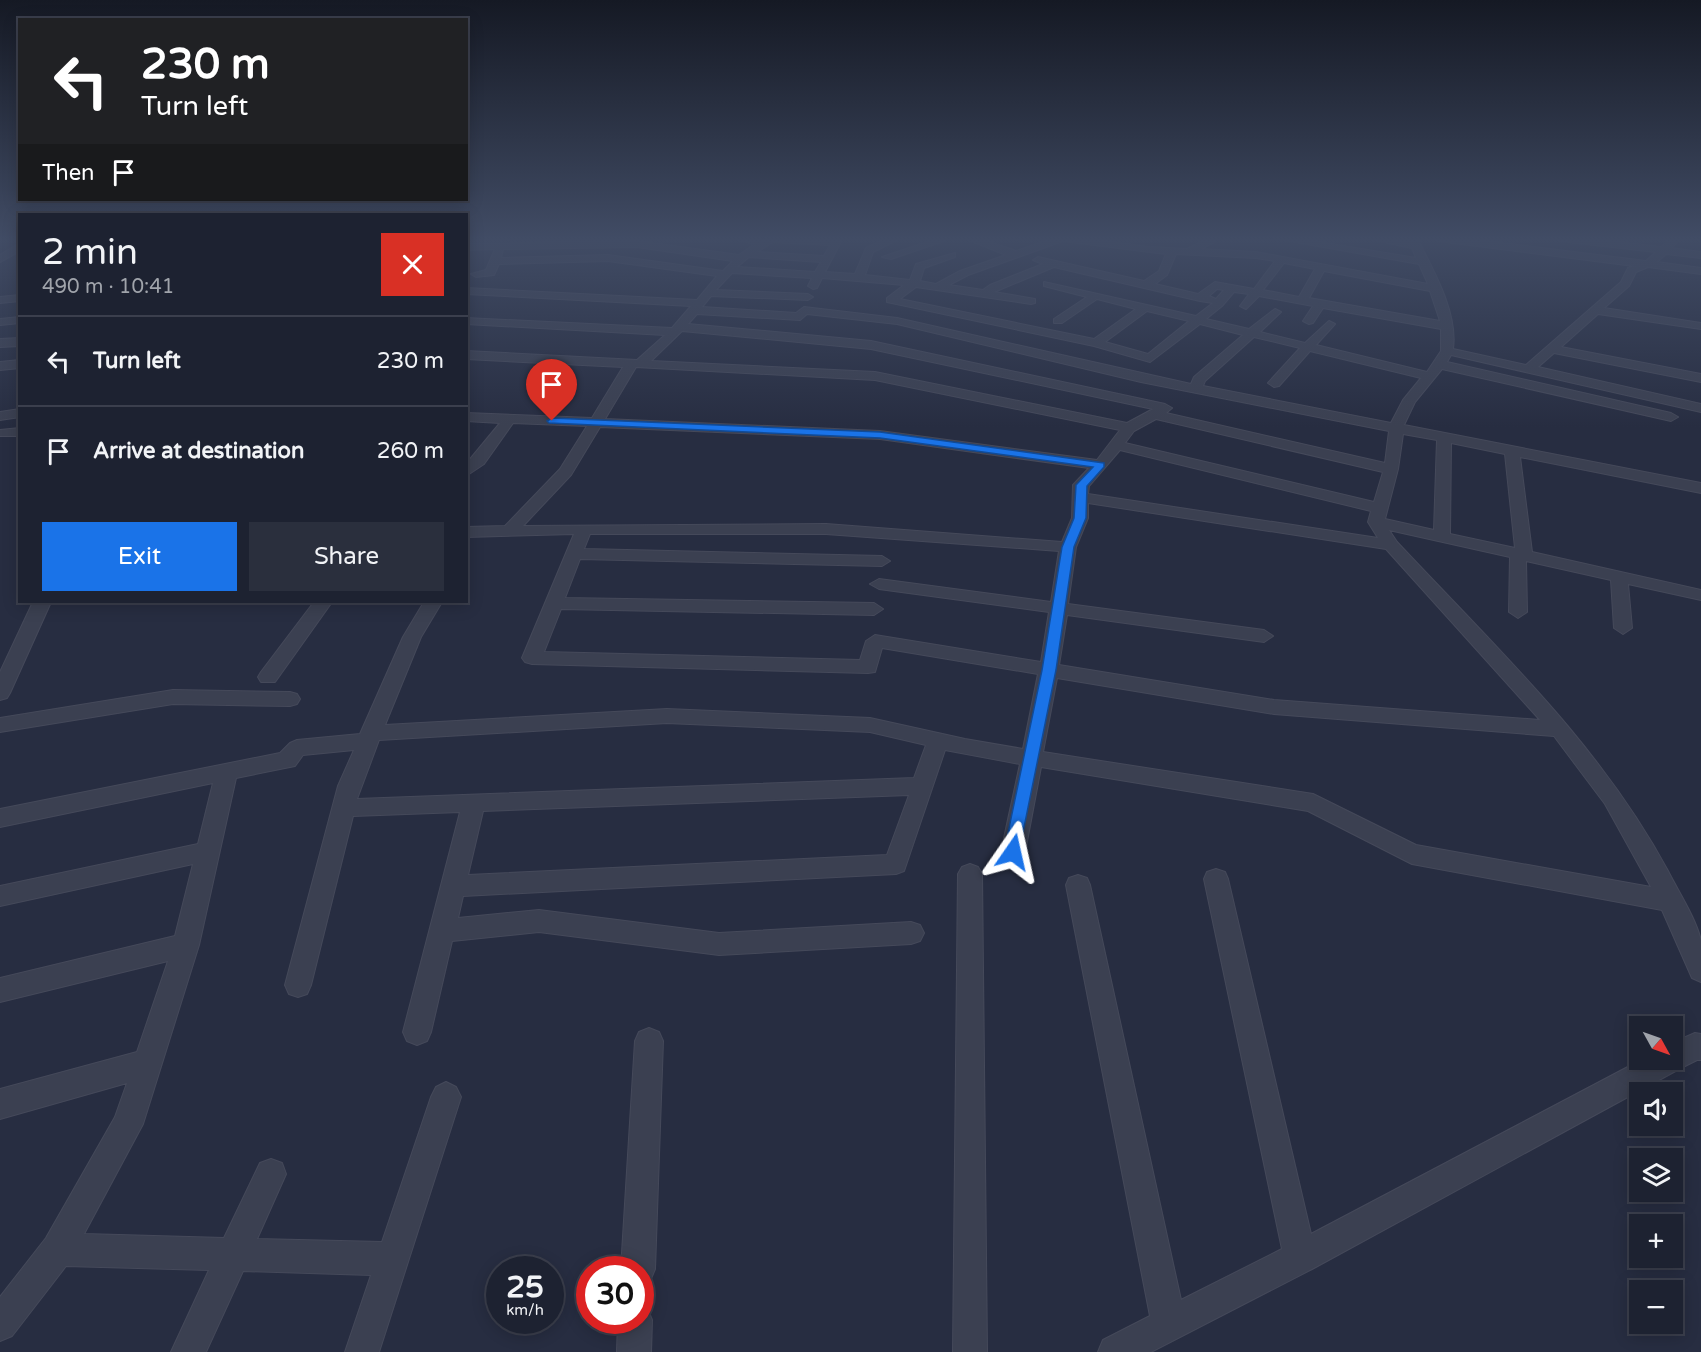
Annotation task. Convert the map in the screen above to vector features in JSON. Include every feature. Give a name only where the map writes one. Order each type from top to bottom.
[{"type":"street","points":[[621,301],[697,306],[804,308]]},
{"type":"street","points":[[509,531],[566,472],[595,422],[636,363],[677,330],[701,301]]},
{"type":"street","points":[[760,301],[897,321],[1196,389],[1701,488]]},
{"type":"street","points":[[789,338],[807,301]]},
{"type":"street","points":[[903,301],[1020,312]]},
{"type":"street","points":[[999,301],[1096,343],[1150,358],[1220,302]]},
{"type":"street","points":[[1020,312],[1031,301]]},
{"type":"street","points":[[1058,321],[1087,301]]},
{"type":"street","points":[[1124,301],[1309,346],[1438,364],[1529,369],[1701,408]]},
{"type":"street","points":[[1215,301],[1220,302]]},
{"type":"street","points":[[1246,306],[1250,301]]},
{"type":"street","points":[[1303,301],[1446,326]]},
{"type":"street","points":[[1439,301],[1445,314],[1446,326],[1438,364],[1418,387],[1399,419],[1391,469],[1378,515],[1391,545],[1560,729],[1613,798],[1638,838],[1671,901],[1701,970]]},
{"type":"street","points":[[1529,369],[1605,301]]},
{"type":"street","points":[[1309,321],[1320,304]]},
{"type":"street","points":[[1096,343],[1146,306]]},
{"type":"street","points":[[1595,310],[1701,326]]},
{"type":"street","points":[[1196,389],[1199,380],[1275,312]]},
{"type":"street","points":[[1376,329],[1382,315]]},
{"type":"street","points":[[0,322],[18,321]]},
{"type":"street","points":[[468,321],[677,330],[871,345],[1165,408],[1129,428],[1082,485],[1080,518],[1068,547],[1049,670],[1013,852]]},
{"type":"street","points":[[1274,383],[1329,324]]},
{"type":"street","points":[[0,343],[18,342]]},
{"type":"street","points":[[1551,349],[1701,378]]},
{"type":"street","points":[[468,355],[875,376],[1129,428]]},
{"type":"street","points":[[0,366],[18,364]]},
{"type":"street","points":[[1438,364],[1671,417]]},
{"type":"street","points":[[0,416],[18,413]]},
{"type":"street","points":[[1154,414],[1391,469]]},
{"type":"street","points":[[468,417],[880,435],[1100,465]]},
{"type":"street","points":[[468,470],[479,461],[509,419]]},
{"type":"street","points":[[4,433],[18,432]]},
{"type":"street","points":[[1442,536],[1444,439]]},
{"type":"street","points":[[1117,445],[1378,515],[1442,536],[1701,595]]},
{"type":"street","points":[[1512,452],[1521,554],[1518,612]]},
{"type":"street","points":[[1081,496],[1391,545]]},
{"type":"street","points":[[584,529],[532,658],[868,667],[875,641],[1274,706],[1560,729]]},
{"type":"street","points":[[469,536],[509,531],[584,529],[826,529],[1068,547]]},
{"type":"street","points":[[574,554],[882,561]]},
{"type":"street","points":[[1619,576],[1623,628]]},
{"type":"street","points":[[879,584],[1264,636]]},
{"type":"street","points":[[0,693],[42,603]]},
{"type":"street","points":[[268,677],[322,603]]},
{"type":"street","points":[[298,985],[349,786],[412,637],[431,603]]},
{"type":"street","points":[[554,603],[874,609]]},
{"type":"street","points":[[0,725],[173,697],[290,699]]},
{"type":"street","points":[[0,818],[287,760],[297,748],[370,737],[667,716],[870,725],[938,741],[1032,758],[1313,803],[1412,854],[1671,901]]},
{"type":"street","points":[[452,886],[896,864],[938,741]]},
{"type":"street","points":[[0,1324],[58,1250],[129,1124],[186,945],[227,772]]},
{"type":"street","points":[[344,808],[922,786]]},
{"type":"street","points":[[417,1032],[474,803]]},
{"type":"street","points":[[0,896],[208,851]]},
{"type":"street","points":[[970,874],[970,1352]]},
{"type":"street","points":[[1216,879],[1300,1257]]},
{"type":"street","points":[[1078,885],[1169,1324]]},
{"type":"street","points":[[441,931],[539,921],[719,944],[911,933]]},
{"type":"street","points":[[0,990],[186,945]]},
{"type":"street","points":[[639,1256],[649,1041]]},
{"type":"street","points":[[1683,1053],[1695,1046],[1701,1047]]},
{"type":"street","points":[[0,1104],[149,1063]]},
{"type":"street","points":[[1115,1352],[1300,1257],[1651,1070]]},
{"type":"street","points":[[362,1352],[446,1097]]},
{"type":"street","points":[[188,1352],[271,1174]]},
{"type":"street","points":[[58,1250],[393,1260]]},
{"type":"street","points":[[634,1352],[635,1334]]},
{"type":"route","points":[[552,421],[880,435],[1100,465],[1082,485],[1080,518],[1068,547],[1049,670],[1013,852]]}]
